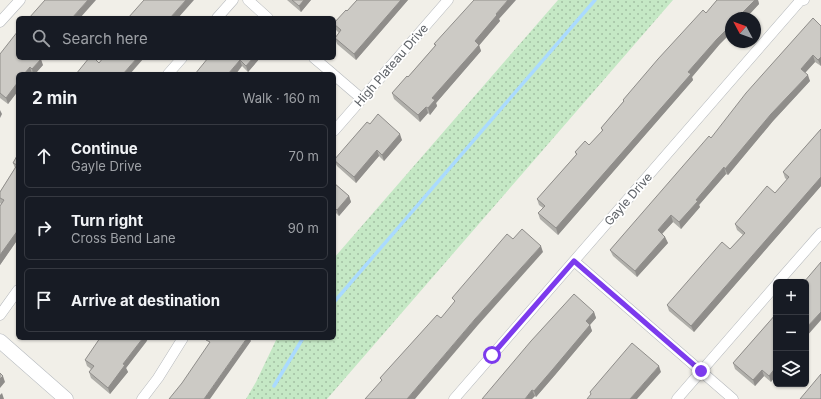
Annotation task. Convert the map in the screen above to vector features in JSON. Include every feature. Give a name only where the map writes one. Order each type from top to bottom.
[{"type":"street","points":[[0,22],[20,0]]},
{"type":"street","points":[[219,16],[233,0]]},
{"type":"street","points":[[248,0],[266,16]]},
{"type":"street","name":"High Plateau Drive","points":[[336,129],[448,0]]},
{"type":"street","name":"Gayle Drive","points":[[454,399],[800,1],[804,0]]},
{"type":"street","points":[[170,72],[180,60]]},
{"type":"street","points":[[316,60],[330,72]]},
{"type":"street","points":[[336,77],[362,99]]},
{"type":"street","points":[[781,279],[821,233]]},
{"type":"street","points":[[574,261],[733,399]]},
{"type":"street","points":[[677,399],[773,288]]},
{"type":"street","points":[[0,315],[16,293]]},
{"type":"street","points":[[142,399],[158,378],[182,340]]},
{"type":"street","points":[[0,341],[66,399]]},
{"type":"green space","points":[[558,0],[673,0],[327,399],[246,399],[276,340],[336,340],[336,256]]},
{"type":"building","points":[[45,0],[88,0],[74,16],[31,16]]},
{"type":"building","points":[[144,0],[186,0],[172,16],[130,16]]},
{"type":"building","points":[[292,0],[304,0],[299,6]]},
{"type":"building","points":[[357,0],[401,0],[354,54],[336,39],[341,30],[336,26],[336,21],[346,10],[347,11]]},
{"type":"building","points":[[474,0],[508,0],[475,41],[479,45],[432,98],[435,100],[428,108],[426,107],[418,115],[392,93],[407,76],[408,77],[436,45],[434,44]]},
{"type":"building","points":[[717,0],[755,0],[743,12],[725,12],[725,31],[688,72],[691,74],[556,228],[538,213],[545,206],[537,199],[577,154],[575,152],[585,141],[589,145],[603,130],[601,128],[658,59],[703,10],[706,13]]},
{"type":"building","points":[[813,18],[821,26],[821,57],[818,60],[813,55],[801,69],[808,75],[771,114],[725,169],[724,167],[696,200],[698,201],[679,222],[671,215],[658,230],[665,237],[635,271],[610,250],[709,136],[711,138],[746,93]]},
{"type":"building","points":[[16,34],[16,60],[40,60],[32,69],[30,67],[26,72],[16,72],[16,85],[6,98],[0,93],[0,54]]},
{"type":"building","points":[[87,60],[96,60],[99,63],[101,60],[135,60],[125,72],[78,72]]},
{"type":"building","points":[[206,60],[240,60],[230,72],[197,72]]},
{"type":"building","points":[[240,60],[251,60],[246,66]]},
{"type":"building","points":[[378,114],[400,134],[382,155],[377,150],[354,177],[336,162],[336,158],[367,122],[370,124]]},
{"type":"building","points":[[821,129],[821,177],[691,326],[667,305],[722,242],[730,249],[745,233],[735,224],[767,186],[775,193],[789,177],[783,172]]},
{"type":"building","points":[[16,158],[16,164],[13,163]]},
{"type":"building","points":[[16,167],[16,233],[0,255],[0,206],[4,200],[0,198],[0,192]]},
{"type":"building","points":[[336,185],[349,196],[337,210],[336,209]]},
{"type":"building","points":[[522,229],[541,246],[475,319],[407,399],[365,399],[382,380],[380,378],[437,315],[441,318],[455,301],[452,298],[507,234],[513,239]]},
{"type":"building","points":[[821,262],[821,312],[809,325],[809,279],[807,279]]},
{"type":"building","points":[[574,294],[594,312],[586,321],[590,325],[534,391],[532,390],[525,399],[482,399],[531,341]]},
{"type":"building","points":[[773,317],[773,371],[769,376],[762,370],[753,380],[733,363]]},
{"type":"building","points":[[99,340],[141,340],[123,364],[125,365],[108,388],[89,372],[94,366],[85,360]]},
{"type":"building","points":[[206,340],[246,340],[204,399],[169,399],[182,383],[210,342]]},
{"type":"building","points":[[632,343],[659,366],[630,399],[587,399],[591,394],[590,392]]},
{"type":"building","points":[[821,374],[821,399],[800,399]]},
{"type":"waterway","points":[[336,300],[595,0]]},
{"type":"waterway","points":[[274,386],[302,340]]},
{"type":"route","points":[[492,355],[574,261],[701,371]]}]
